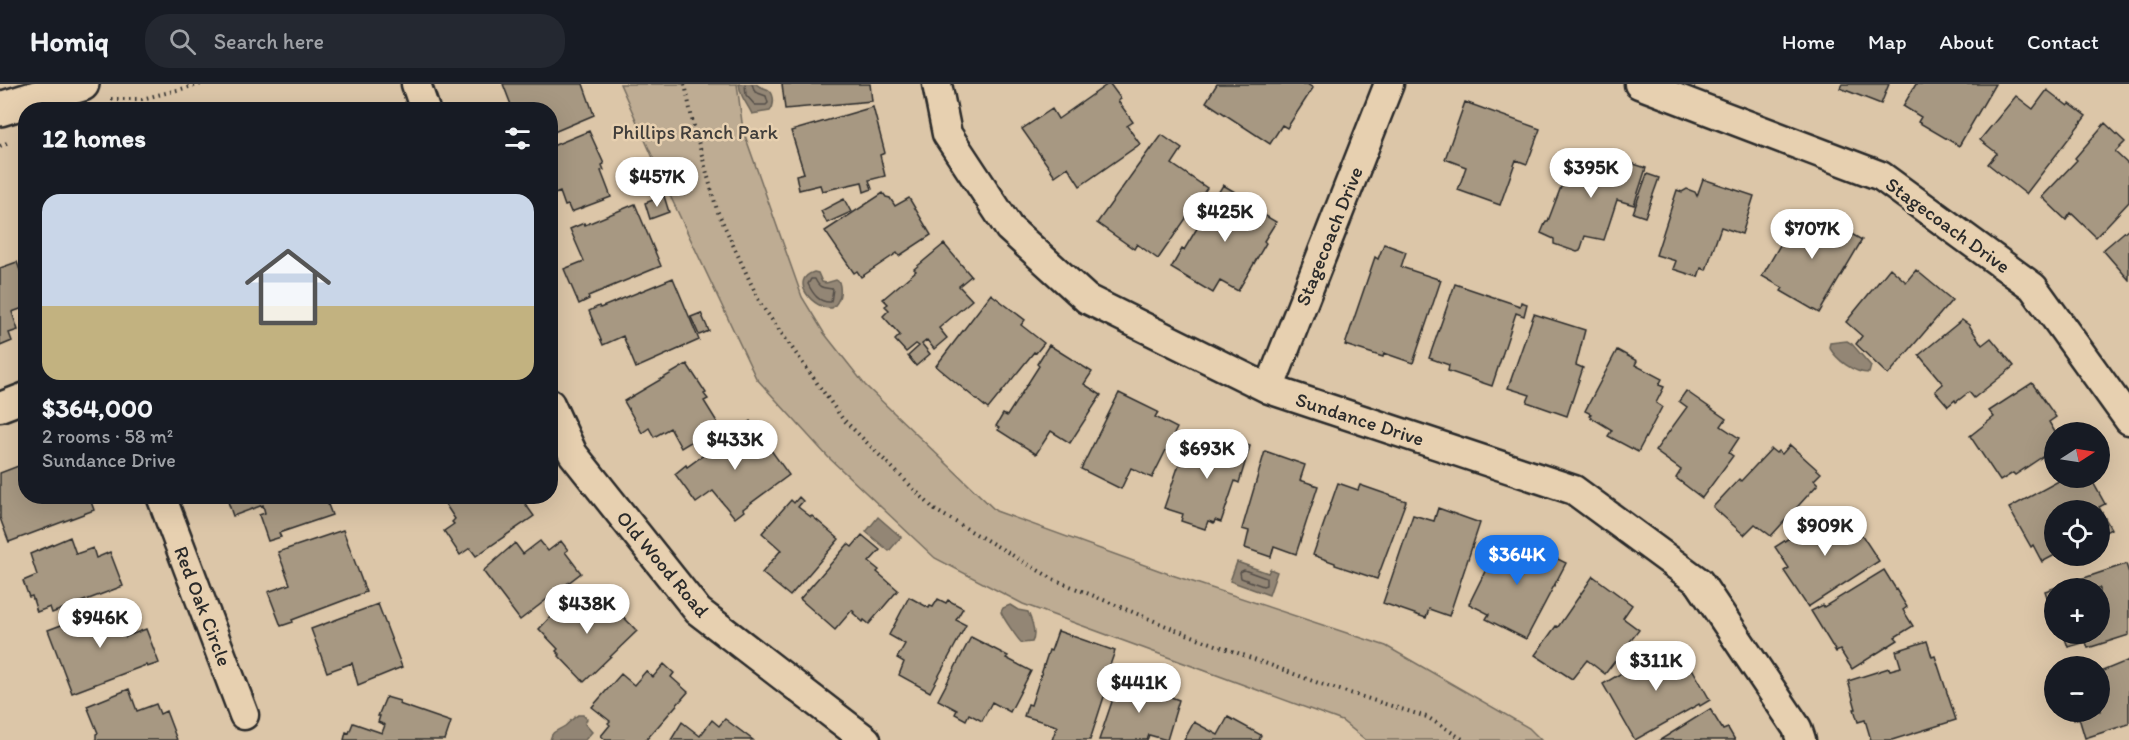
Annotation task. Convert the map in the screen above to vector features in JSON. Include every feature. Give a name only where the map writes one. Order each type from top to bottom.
[{"type":"main road","points":[[38,102],[93,92]]},
{"type":"main road","points":[[0,109],[18,106]]},
{"type":"street","points":[[416,84],[422,102]]},
{"type":"street","name":"Sundance Drive","points":[[937,84],[946,134],[1009,228],[1087,299],[1269,389],[1574,490],[1699,582],[1797,728],[1801,740]]},
{"type":"street","name":"Stagecoach Drive","points":[[1269,389],[1389,84]]},
{"type":"street","name":"Stagecoach Drive","points":[[1639,84],[1881,176],[2032,287],[2129,420]]},
{"type":"street","points":[[0,407],[18,400]]},
{"type":"street","name":"Old Wood Road","points":[[558,421],[573,454],[698,611],[866,740]]},
{"type":"street","name":"Red Oak Circle","points":[[164,504],[244,715]]},
{"type":"path","points":[[93,92],[142,99],[201,84]]},
{"type":"path","points":[[685,84],[692,119],[717,210],[760,303],[842,418],[935,510],[1053,579],[1176,630],[1321,684],[1427,717],[1464,740]]},
{"type":"green space","name":"Phillips Ranch Park","points":[[620,84],[737,84],[743,130],[802,297],[824,333],[865,385],[996,511],[1169,574],[1386,646],[1529,728],[1541,740],[1366,740],[1342,721],[1023,604],[935,558],[828,457],[756,378]]},
{"type":"water","points":[[739,84],[756,84],[770,91],[773,101],[770,111],[752,114],[742,97]]},
{"type":"water","points":[[814,272],[818,273],[822,282],[836,280],[839,282],[840,296],[832,308],[818,304],[806,294],[803,281]]},
{"type":"water","points":[[1847,341],[1871,366],[1869,373],[1857,371],[1846,365],[1829,347],[1830,343]]},
{"type":"water","points":[[878,517],[901,537],[889,551],[866,532]]},
{"type":"water","points":[[1237,562],[1268,573],[1270,569],[1277,572],[1269,595],[1230,581]]},
{"type":"water","points":[[1010,605],[1028,612],[1034,631],[1032,642],[1022,643],[1004,618],[1001,612],[1003,608]]},
{"type":"water","points":[[578,715],[583,715],[587,719],[585,724],[592,732],[585,740],[550,740],[554,732]]},
{"type":"building","points":[[503,84],[583,84],[594,115],[558,130],[558,102],[510,102]]},
{"type":"building","points":[[782,84],[870,84],[872,101],[785,109]]},
{"type":"building","points":[[1108,84],[1121,99],[1118,101],[1133,122],[1127,126],[1140,144],[1080,186],[1068,167],[1055,176],[1022,129],[1052,109],[1058,119]]},
{"type":"building","points":[[1217,84],[1307,84],[1313,88],[1287,128],[1282,125],[1270,144],[1206,102]]},
{"type":"building","points":[[1842,84],[1889,84],[1881,104],[1840,88]]},
{"type":"building","points":[[1916,84],[1995,84],[1959,146],[1918,122],[1921,117],[1903,106]]},
{"type":"building","points":[[2047,90],[2086,116],[2026,194],[1988,164],[1997,153],[1980,140],[2016,96],[2033,109]]},
{"type":"building","points":[[1465,102],[1540,129],[1527,164],[1516,160],[1500,205],[1458,190],[1466,167],[1445,159]]},
{"type":"building","points":[[873,107],[885,153],[880,155],[885,176],[869,180],[872,189],[864,192],[862,182],[822,191],[820,185],[799,190],[796,175],[804,173],[791,131]]},
{"type":"building","points":[[2105,123],[2125,142],[2115,152],[2129,165],[2129,202],[2096,237],[2071,213],[2066,220],[2042,197],[2077,160],[2075,158]]},
{"type":"building","points":[[589,131],[604,164],[602,165],[604,170],[601,171],[611,197],[571,212],[568,205],[565,206],[560,192],[558,193],[558,144]]},
{"type":"building","points":[[1162,135],[1182,149],[1172,164],[1207,188],[1158,259],[1137,244],[1134,249],[1097,223]]},
{"type":"building","points":[[1594,151],[1646,168],[1634,205],[1617,200],[1604,240],[1585,236],[1580,251],[1577,252],[1554,244],[1554,239],[1541,233],[1548,221],[1572,158],[1589,164]]},
{"type":"building","points":[[1647,174],[1659,178],[1645,217],[1633,213]]},
{"type":"building","points":[[1703,179],[1754,196],[1742,234],[1721,227],[1706,270],[1701,268],[1698,277],[1673,269],[1676,261],[1656,255],[1677,190],[1682,192],[1687,189],[1695,192],[1697,196]]},
{"type":"building","points":[[1223,185],[1276,222],[1238,291],[1220,281],[1213,293],[1171,268]]},
{"type":"building","points":[[883,193],[895,206],[909,198],[931,235],[899,256],[897,253],[861,277],[857,271],[854,273],[825,231]]},
{"type":"building","points":[[664,196],[669,212],[650,219],[645,203]]},
{"type":"building","points":[[844,199],[851,212],[827,223],[821,211]]},
{"type":"building","points":[[635,204],[661,266],[588,296],[589,299],[579,304],[564,269],[584,261],[570,229]]},
{"type":"building","points":[[1800,211],[1817,221],[1820,216],[1862,240],[1819,313],[1781,291],[1783,288],[1762,276]]},
{"type":"building","points":[[2129,228],[2129,280],[2103,250]]},
{"type":"building","points":[[944,244],[971,276],[959,286],[972,300],[939,328],[947,338],[934,349],[927,340],[922,344],[930,354],[916,366],[908,356],[919,346],[916,344],[906,352],[895,340],[900,335],[883,316],[889,310],[885,306],[888,304],[883,299]]},
{"type":"building","points":[[1384,244],[1406,252],[1401,267],[1441,280],[1413,363],[1384,353],[1383,357],[1345,345],[1375,257],[1378,259]]},
{"type":"building","points":[[17,262],[18,265],[18,310],[12,312],[18,330],[9,333],[12,341],[0,346],[0,268]]},
{"type":"building","points":[[1890,268],[1906,282],[1916,270],[1952,300],[1888,375],[1856,344],[1862,336],[1846,322]]},
{"type":"building","points":[[673,278],[699,340],[636,368],[623,336],[603,345],[589,311]]},
{"type":"building","points":[[1455,284],[1520,306],[1521,302],[1527,304],[1524,316],[1516,313],[1492,386],[1448,371],[1449,365],[1429,358]]},
{"type":"building","points":[[991,294],[1025,320],[1021,325],[1044,343],[1036,353],[1034,352],[988,409],[936,366]]},
{"type":"building","points":[[701,313],[709,331],[699,335],[691,317]]},
{"type":"building","points":[[1534,314],[1585,330],[1576,365],[1583,368],[1567,416],[1527,402],[1530,395],[1508,388]]},
{"type":"building","points":[[1962,320],[1969,325],[1982,345],[1991,338],[2014,366],[1974,398],[1969,392],[1948,406],[1935,391],[1943,384],[1919,355]]},
{"type":"building","points":[[1049,345],[1092,372],[1084,384],[1101,395],[1070,443],[1051,431],[1036,454],[998,430],[996,426],[1003,414],[1007,416],[1039,366],[1037,364]]},
{"type":"building","points":[[1617,350],[1637,361],[1635,365],[1662,379],[1659,385],[1664,387],[1656,403],[1662,407],[1638,452],[1608,436],[1612,430],[1585,411]]},
{"type":"building","points":[[687,364],[706,393],[704,394],[708,399],[704,401],[719,425],[681,448],[670,428],[654,437],[649,428],[642,433],[624,401]]},
{"type":"building","points":[[2032,383],[2056,417],[2049,422],[2044,422],[2044,456],[2015,475],[2013,473],[2000,481],[1970,436],[1994,417],[1989,411]]},
{"type":"building","points":[[1686,391],[1726,419],[1721,426],[1739,438],[1729,453],[1733,456],[1702,498],[1676,478],[1681,470],[1655,451],[1687,407],[1679,401]]},
{"type":"building","points":[[1119,393],[1158,412],[1155,417],[1177,428],[1152,478],[1131,468],[1121,489],[1081,469]]},
{"type":"building","points":[[750,421],[789,475],[743,509],[744,511],[735,518],[713,491],[696,503],[675,474]]},
{"type":"building","points":[[1209,433],[1250,446],[1239,483],[1235,481],[1221,522],[1208,521],[1205,529],[1181,521],[1183,514],[1164,508],[1186,444],[1191,445],[1193,442],[1205,446]]},
{"type":"building","points":[[1790,445],[1821,473],[1814,480],[1818,484],[1771,536],[1755,524],[1744,535],[1713,507],[1771,449],[1782,454]]},
{"type":"building","points":[[1265,451],[1305,465],[1300,480],[1318,486],[1296,554],[1274,546],[1271,557],[1245,548],[1249,531],[1242,529]]},
{"type":"building","points":[[18,466],[18,504],[92,504],[94,510],[9,542],[0,518],[0,473]]},
{"type":"building","points":[[1338,483],[1358,490],[1360,485],[1406,501],[1377,579],[1313,555]]},
{"type":"building","points":[[2046,488],[2096,488],[2103,500],[2044,500],[2044,561],[2042,562],[2009,508]]},
{"type":"building","points":[[799,497],[803,501],[798,507],[839,539],[790,596],[762,573],[781,550],[762,533],[791,500],[794,503]]},
{"type":"building","points":[[229,504],[328,504],[332,515],[279,533],[281,537],[268,541],[259,515],[265,513],[263,505],[233,516]]},
{"type":"building","points":[[445,504],[525,504],[534,516],[476,556],[470,548],[460,555],[444,531],[454,524],[452,522],[455,519]]},
{"type":"building","points":[[1438,508],[1480,523],[1449,616],[1429,609],[1426,618],[1383,603],[1413,515],[1434,521]]},
{"type":"building","points":[[1834,509],[1846,528],[1854,523],[1879,561],[1808,607],[1784,571],[1789,568],[1775,547]]},
{"type":"building","points":[[343,530],[366,592],[281,626],[268,592],[290,584],[278,552]]},
{"type":"building","points":[[862,535],[880,550],[869,562],[898,590],[869,624],[864,620],[863,622],[852,610],[835,630],[800,599],[848,544],[852,547]]},
{"type":"building","points":[[70,537],[76,554],[93,548],[96,558],[110,552],[123,586],[52,613],[50,607],[37,612],[32,596],[29,597],[23,581],[37,575],[30,554]]},
{"type":"building","points":[[1502,537],[1525,549],[1527,544],[1566,563],[1526,639],[1486,619],[1489,614],[1469,604]]},
{"type":"building","points":[[540,541],[548,551],[561,541],[568,550],[565,552],[581,573],[520,620],[483,571],[515,543],[523,554]]},
{"type":"building","points":[[2126,564],[2129,573],[2129,635],[2110,641],[2110,578],[2084,578]]},
{"type":"building","points":[[1884,570],[1907,607],[1903,610],[1913,626],[1895,637],[1898,640],[1852,669],[1840,650],[1836,652],[1811,611],[1823,605],[1824,607]]},
{"type":"building","points":[[1593,576],[1632,605],[1623,618],[1639,630],[1605,674],[1587,660],[1572,679],[1535,655],[1556,626],[1558,627]]},
{"type":"building","points":[[569,597],[587,613],[604,597],[637,631],[584,682],[559,656],[556,651],[558,649],[539,629]]},
{"type":"building","points":[[909,597],[929,608],[933,607],[938,599],[946,603],[948,600],[963,608],[956,620],[966,625],[930,692],[899,675],[904,662],[897,658],[905,644],[889,635]]},
{"type":"building","points":[[113,603],[125,637],[146,629],[159,663],[147,667],[146,665],[72,693],[48,630],[101,610],[100,608]]},
{"type":"building","points":[[378,604],[402,667],[358,685],[352,663],[327,672],[311,629]]},
{"type":"building","points":[[1058,631],[1115,651],[1108,671],[1112,672],[1090,740],[1052,740],[1057,726],[1024,716],[1028,704],[1031,705],[1049,650],[1051,651]]},
{"type":"building","points":[[971,637],[1031,671],[1010,712],[992,702],[982,721],[969,714],[966,720],[955,714],[957,710],[938,700]]},
{"type":"building","points":[[1927,641],[1932,657],[1935,656],[1956,720],[1892,740],[1871,740],[1865,720],[1858,722],[1848,681],[1889,668],[1890,670],[1901,667],[1896,651]]},
{"type":"building","points":[[1670,644],[1680,662],[1686,658],[1710,700],[1635,740],[1603,684]]},
{"type":"building","points":[[2087,644],[2101,644],[2088,648]]},
{"type":"building","points":[[2129,660],[2129,724],[2085,738],[2080,722],[2110,722],[2110,668]]},
{"type":"building","points":[[664,664],[674,673],[671,677],[688,692],[646,740],[606,740],[601,736],[610,725],[608,723],[610,721],[592,707],[621,674],[634,685],[646,671],[653,677]]},
{"type":"building","points":[[1120,678],[1179,700],[1167,740],[1149,735],[1147,740],[1099,740]]},
{"type":"building","points":[[129,689],[137,711],[156,704],[160,714],[166,711],[177,740],[96,740],[98,733],[87,706]]},
{"type":"building","points":[[386,697],[400,701],[399,704],[451,722],[445,740],[344,740],[346,732],[349,733],[353,723],[382,733],[385,725],[378,722],[380,716],[378,716]]},
{"type":"building","points":[[1710,709],[1723,730],[1728,728],[1735,740],[1660,740]]},
{"type":"building","points":[[1228,717],[1261,735],[1259,740],[1184,740],[1194,722],[1218,735]]},
{"type":"building","points":[[725,719],[753,740],[671,740],[682,722],[700,736],[712,720],[719,726]]}]
